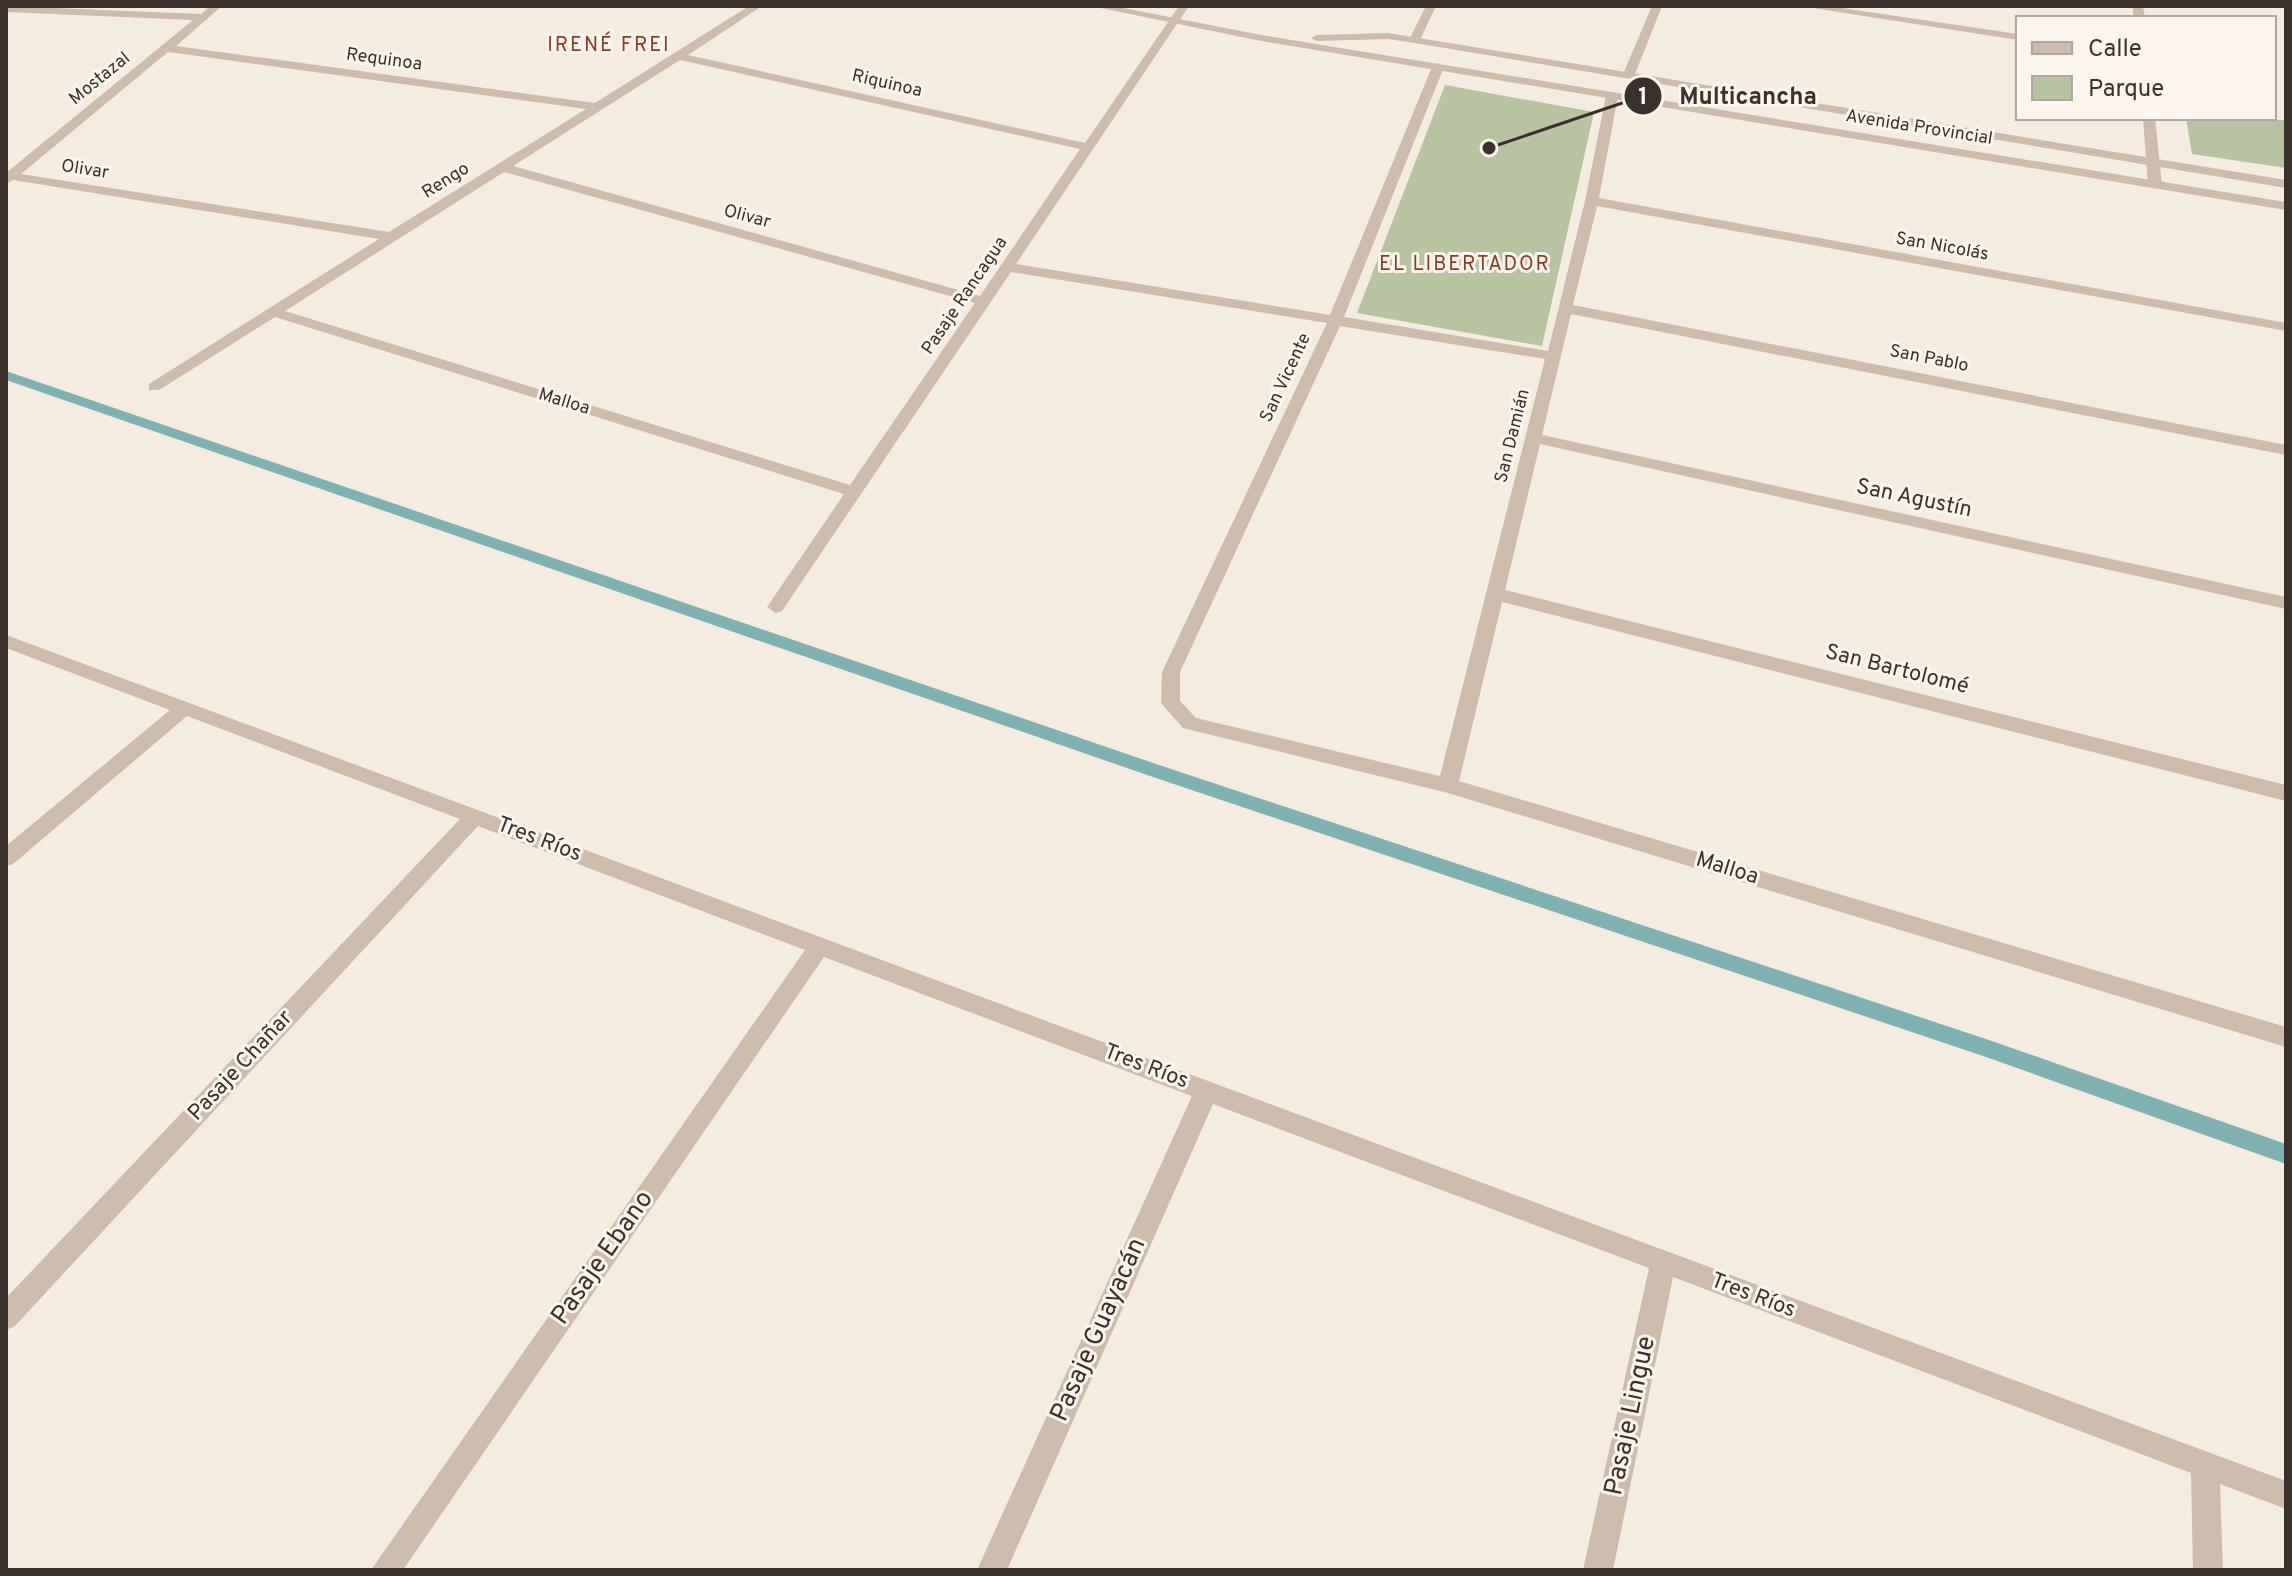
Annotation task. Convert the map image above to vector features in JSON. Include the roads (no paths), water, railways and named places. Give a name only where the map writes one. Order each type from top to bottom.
[{"type":"street","name":"Mostazal","points":[[8,178],[217,6]]},
{"type":"street","name":"Rengo","points":[[154,387],[757,6]]},
{"type":"street","name":"Avenida Provincial","points":[[1096,6],[1261,38],[2286,206]]},
{"type":"street","name":"Pasaje Rancagua","points":[[776,607],[1184,6]]},
{"type":"street","points":[[1415,40],[1431,6]]},
{"type":"street","points":[[1629,74],[1657,6]]},
{"type":"street","points":[[1805,6],[2016,37]]},
{"type":"street","points":[[6,9],[203,17]]},
{"type":"street","name":"Avenida Provincial","points":[[1261,38],[1388,36],[2286,184]]},
{"type":"street","name":"Requinoa","points":[[166,48],[598,107]]},
{"type":"street","name":"Riquinoa","points":[[679,56],[1088,147]]},
{"type":"street","name":"San Vicente","points":[[1171,703],[1171,672],[1335,321],[1438,67]]},
{"type":"street","name":"San Damián","points":[[1448,785],[1592,201],[1612,96]]},
{"type":"street","points":[[2149,120],[2155,185]]},
{"type":"street","name":"Olivar","points":[[502,167],[983,301]]},
{"type":"street","name":"Olivar","points":[[8,178],[392,237]]},
{"type":"street","name":"San Nicolás","points":[[1592,201],[2286,327]]},
{"type":"street","points":[[1007,267],[1553,356]]},
{"type":"street","name":"San Pablo","points":[[1565,308],[2286,450]]},
{"type":"street","name":"Malloa","points":[[274,312],[854,492]]},
{"type":"street","name":"San Agustín","points":[[1533,438],[2286,603]]},
{"type":"street","name":"San Bartolomé","points":[[1496,594],[2286,793]]},
{"type":"street","name":"Tres Ríos","points":[[6,641],[2286,1495]]},
{"type":"street","name":"Malloa","points":[[1171,703],[1190,723],[1448,785],[2286,1037]]},
{"type":"street","points":[[6,858],[185,708]]},
{"type":"street","name":"Pasaje Chañar","points":[[6,1317],[475,816]]},
{"type":"street","name":"Pasaje Ebano","points":[[386,1570],[820,946]]},
{"type":"street","name":"Pasaje Guayacán","points":[[992,1570],[1207,1090]]},
{"type":"street","name":"Pasaje Lingue","points":[[1598,1570],[1663,1262]]},
{"type":"street","points":[[2205,1465],[2208,1570]]},
{"type":"waterway","points":[[6,375],[1156,771],[1986,1048],[2286,1154]]},
{"type":"place","name":"Multicancha","points":[[1489,148]]},
{"type":"district","name":"IRENÉ FREI","points":[[609,46]]},
{"type":"district","name":"EL LIBERTADOR","points":[[1465,265]]}]
